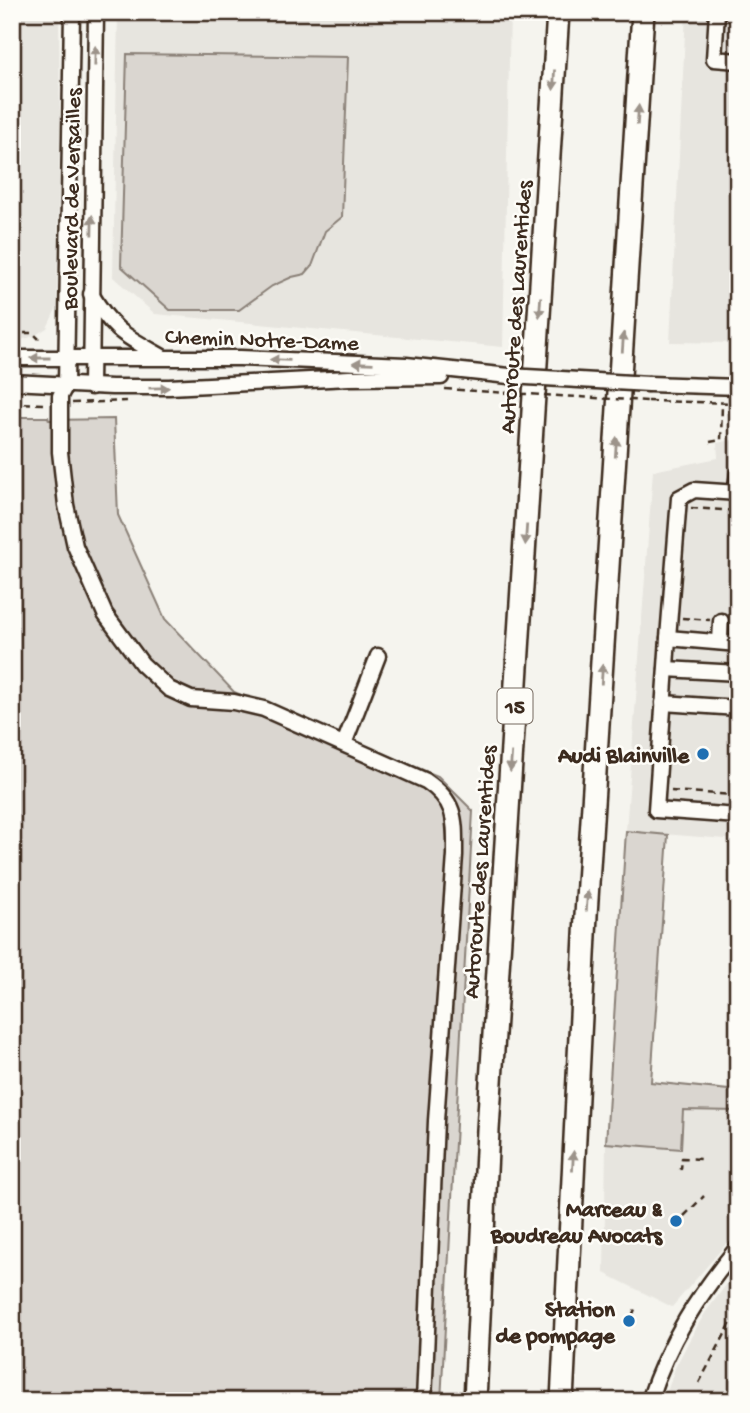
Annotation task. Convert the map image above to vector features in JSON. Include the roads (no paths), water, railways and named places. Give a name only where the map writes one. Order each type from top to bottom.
[{"type":"highway","name":"Autoroute des Laurentides","points":[[475,1401],[488,1143],[558,12]]},
{"type":"highway","points":[[562,1401],[586,915],[643,12]]},
{"type":"street","name":"Boulevard de Versailles","points":[[72,12],[67,358],[66,385],[60,396],[60,452],[69,524],[88,580],[105,614],[130,651],[158,680],[180,695],[201,701],[249,705],[426,780],[444,795],[454,816],[455,855],[436,1121],[424,1401]]},
{"type":"street","name":"Boulevard de Versailles","points":[[91,387],[96,12]]},
{"type":"street","points":[[717,12],[714,59],[738,61]]},
{"type":"street","points":[[91,293],[106,318],[121,334],[164,358]]},
{"type":"street","name":"Chemin Notre-Dame","points":[[12,358],[164,358],[406,365],[509,376],[738,387]]},
{"type":"street","name":"Chemin Notre-Dame","points":[[12,382],[91,387],[214,387],[349,378],[509,376]]},
{"type":"street","points":[[738,474],[737,493],[694,490],[679,498],[656,810],[738,816]]},
{"type":"street","points":[[720,642],[721,621]]},
{"type":"street","points":[[668,638],[738,644]]},
{"type":"street","points":[[344,744],[378,656]]},
{"type":"street","points":[[666,669],[738,673]]},
{"type":"street","points":[[663,703],[735,712]]},
{"type":"street","points":[[649,1401],[684,1321],[738,1247]]},
{"type":"place","name":"Audi Blainville","points":[[703,754]]},
{"type":"place","name":"Marceau & Boudreau Avocats","points":[[676,1221]]},
{"type":"place","name":"Station de pompage","points":[[629,1321]]}]
